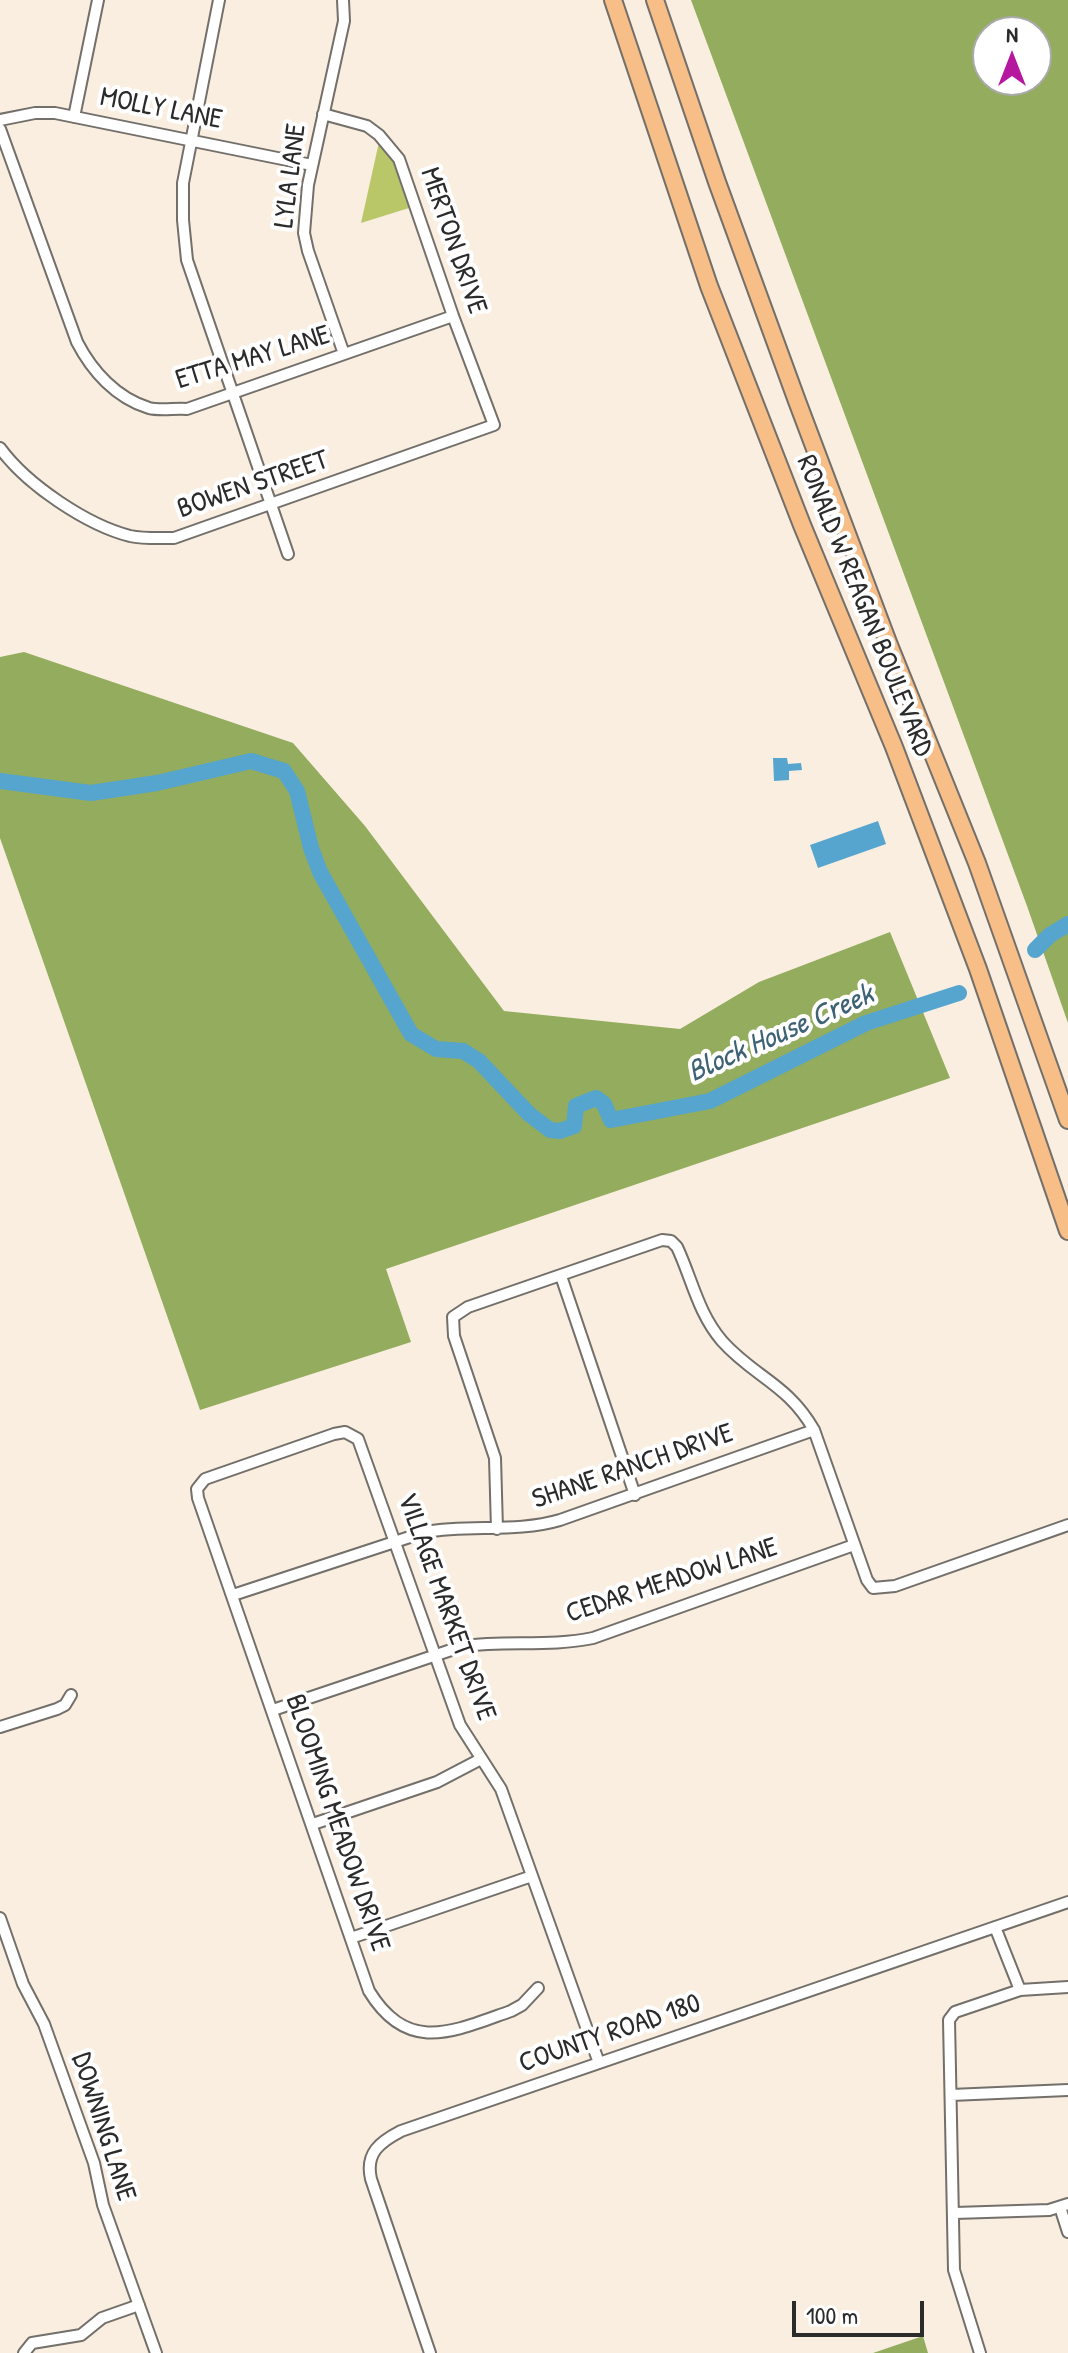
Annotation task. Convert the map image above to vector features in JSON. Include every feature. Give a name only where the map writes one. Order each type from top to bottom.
[{"type":"main road","name":"RONALD W REAGAN BOULEVARD","points":[[613,0],[709,286],[802,525],[899,761],[978,969],[1068,1231]]},
{"type":"main road","name":"RONALD W REAGAN BOULEVARD","points":[[655,0],[786,372],[889,645],[977,863],[1068,1120]]},
{"type":"street","points":[[74,117],[98,0]]},
{"type":"street","points":[[219,0],[183,183],[187,260],[288,554]]},
{"type":"street","name":"LYLA LANE","points":[[343,0],[344,21],[312,165],[304,233],[344,354]]},
{"type":"street","name":"MOLLY LANE","points":[[0,120],[35,113],[74,117],[312,165]]},
{"type":"street","name":"MERTON DRIVE","points":[[323,114],[367,126],[399,159],[494,425]]},
{"type":"street","name":"ETTA MAY LANE","points":[[0,129],[77,342],[88,363],[112,388],[150,408],[187,409],[453,316]]},
{"type":"street","name":"BOWEN STREET","points":[[0,448],[53,497],[97,526],[134,537],[174,538],[494,425]]},
{"type":"street","points":[[497,1529],[495,1458],[454,1336],[453,1317],[468,1307],[653,1242],[671,1241],[682,1257],[707,1322],[736,1355],[795,1401],[814,1430],[867,1580],[873,1588],[882,1589],[1068,1525]]},
{"type":"street","points":[[561,1276],[635,1495]]},
{"type":"street","name":"SHANE RANCH DRIVE","points":[[233,1595],[441,1529],[540,1526],[814,1430]]},
{"type":"street","name":"VILLAGE MARKET DRIVE","points":[[199,1484],[214,1474],[334,1434],[352,1434],[363,1449],[460,1725],[501,1789],[599,2063]]},
{"type":"street","name":"BLOOMING MEADOW DRIVE","points":[[199,1484],[198,1498],[369,1991],[376,2003],[388,2016],[420,2033],[437,2034],[511,2011],[522,2005],[538,1988]]},
{"type":"street","name":"CEDAR MEADOW LANE","points":[[273,1710],[435,1655],[486,1643],[550,1643],[593,1638],[854,1545]]},
{"type":"street","points":[[0,1727],[57,1709],[65,1705],[71,1695]]},
{"type":"street","points":[[313,1824],[437,1782],[481,1759]]},
{"type":"street","points":[[351,1938],[532,1876]]},
{"type":"street","name":"COUNTY ROAD 180","points":[[430,2353],[371,2179],[369,2169],[375,2149],[383,2140],[401,2131],[1068,1902]]},
{"type":"street","name":"DOWNING LANE","points":[[0,1918],[23,1984],[44,2024],[94,2163],[103,2205],[156,2353]]},
{"type":"street","points":[[995,1927],[1020,1990]]},
{"type":"street","points":[[980,2353],[954,2270],[949,2020],[955,2012],[1020,1990],[1068,1987]]},
{"type":"street","points":[[951,2095],[1068,2090]]},
{"type":"street","points":[[955,2213],[1049,2210],[1064,2206],[1068,2232]]},
{"type":"street","points":[[24,2353],[32,2343],[81,2335],[102,2318],[139,2305]]},
{"type":"green space","points":[[691,0],[1068,0],[1068,1023],[1027,906]]},
{"type":"green space","points":[[379,142],[392,159],[409,208],[361,223]]},
{"type":"green space","points":[[24,652],[293,743],[365,826],[504,1011],[680,1029],[759,982],[890,932],[950,1078],[386,1269],[411,1342],[200,1410],[0,838],[0,657]]},
{"type":"green space","points":[[923,2336],[928,2353],[873,2353]]},
{"type":"water","points":[[773,758],[787,758],[788,764],[801,763],[802,770],[789,771],[789,780],[774,781]]},
{"type":"water","points":[[878,821],[886,844],[818,868],[810,845]]},
{"type":"waterway","name":"Block House Creek","points":[[0,781],[91,793],[157,783],[251,761],[284,771],[297,791],[320,872],[411,1034],[436,1049],[463,1051],[479,1061],[529,1114],[550,1130],[560,1131],[574,1126],[576,1106],[596,1098],[604,1104],[611,1120],[710,1101],[866,1023],[959,993]]},
{"type":"waterway","name":"Block House Creek","points":[[1035,950],[1050,935],[1068,924]]}]
